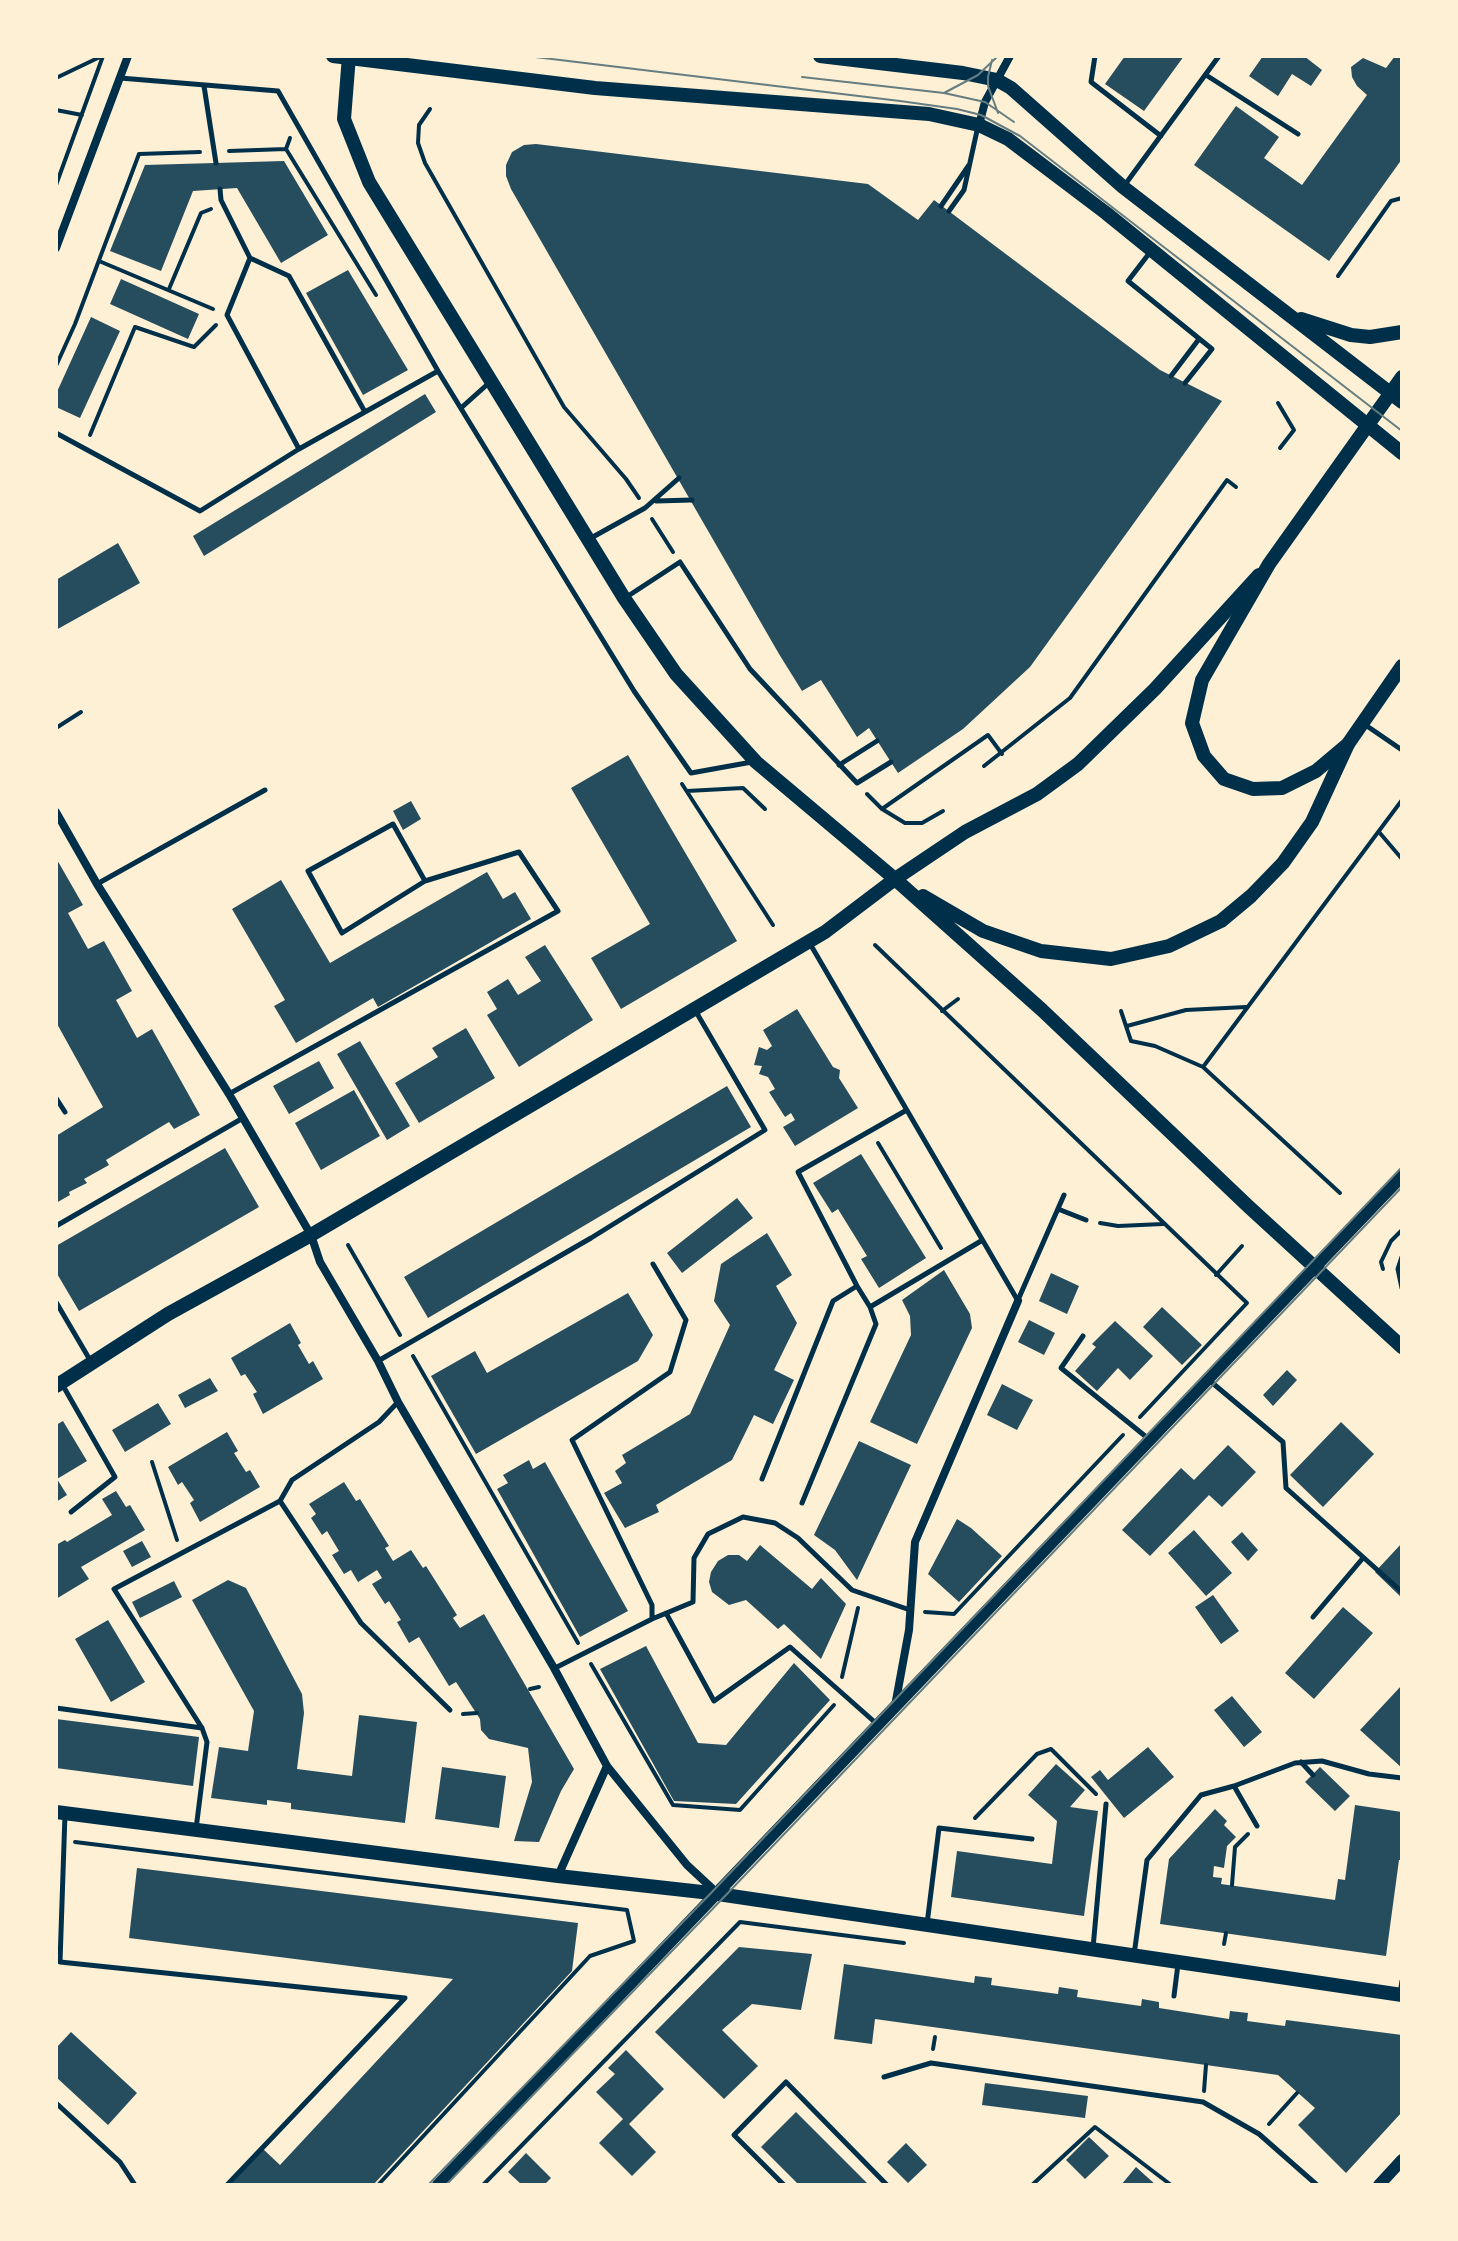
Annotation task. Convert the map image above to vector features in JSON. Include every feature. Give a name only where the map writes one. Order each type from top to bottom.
[{"type":"main road","points":[[820,56],[862,58],[997,80],[1011,88],[1123,187],[1396,398]]},
{"type":"main road","points":[[1402,453],[1034,157],[1008,139],[979,125],[929,114],[595,88],[343,57],[344,119],[369,182],[624,598],[676,674],[756,762],[895,879],[1042,1010],[1402,1347]]},
{"type":"main road","points":[[1286,313],[1351,335],[1370,337],[1402,332]]},
{"type":"main road","points":[[1348,744],[1316,771],[1282,788],[1253,789],[1224,779],[1204,756],[1192,723],[1202,680],[1269,564],[1368,426],[1396,398],[1402,377]]},
{"type":"main road","points":[[59,1384],[168,1314],[311,1235],[808,942],[965,832],[1037,794],[1078,764],[1155,689],[1269,564]]},
{"type":"main road","points":[[895,879],[983,931],[1041,951],[1111,959],[1169,946],[1221,921],[1283,863],[1312,822],[1348,744],[1402,666]]},
{"type":"main road","points":[[61,1813],[719,1894],[1179,1963],[1401,1990]]},
{"type":"street","points":[[56,248],[128,56]]},
{"type":"street","points":[[979,125],[985,102],[1010,56]]},
{"type":"street","points":[[56,812],[97,884],[229,1094],[311,1235],[320,1262],[378,1361],[398,1402],[554,1668],[607,1766],[687,1865],[719,1894]]},
{"type":"street","points":[[438,2185],[1402,1176]]},
{"type":"street","points":[[895,1708],[911,1611],[915,1542],[1018,1301]]},
{"type":"street","points":[[558,1876],[607,1766]]},
{"type":"street","points":[[1379,2185],[1402,2160]]},
{"type":"lane","points":[[1095,56],[1091,82],[1162,136]]},
{"type":"lane","points":[[1123,187],[1219,56]]},
{"type":"lane","points":[[1206,75],[1298,134]]},
{"type":"lane","points":[[119,78],[278,91],[438,371],[634,691],[691,773],[756,762]]},
{"type":"lane","points":[[204,86],[216,163]]},
{"type":"lane","points":[[949,211],[964,190],[979,125]]},
{"type":"lane","points":[[941,206],[972,160]]},
{"type":"lane","points":[[220,189],[223,205],[250,258],[289,276],[365,412]]},
{"type":"lane","points":[[1152,250],[1128,281],[1212,349],[1185,383]]},
{"type":"lane","points":[[250,258],[227,315],[299,449]]},
{"type":"lane","points":[[1171,376],[1199,339]]},
{"type":"lane","points":[[56,433],[200,511],[299,449],[438,371]]},
{"type":"lane","points":[[461,408],[491,381]]},
{"type":"lane","points":[[588,540],[645,508],[679,478]]},
{"type":"lane","points":[[655,501],[692,500]]},
{"type":"lane","points":[[624,598],[680,562],[750,669],[857,783],[891,762]]},
{"type":"lane","points":[[1363,724],[1402,750]]},
{"type":"lane","points":[[839,765],[877,741]]},
{"type":"lane","points":[[97,884],[265,790]]},
{"type":"lane","points":[[229,1094],[558,911],[519,852],[425,881],[342,933],[308,871],[393,824],[425,881]]},
{"type":"lane","points":[[808,942],[1018,1301]]},
{"type":"lane","points":[[378,1361],[591,1238],[765,1130],[694,1009]]},
{"type":"lane","points":[[56,1098],[65,1112]]},
{"type":"lane","points":[[802,1503],[876,1324],[870,1307],[798,1172],[905,1111]]},
{"type":"lane","points":[[56,1226],[243,1118]]},
{"type":"lane","points":[[1018,1301],[1064,1195]]},
{"type":"lane","points":[[1058,1209],[1086,1220]]},
{"type":"lane","points":[[870,1307],[981,1241]]},
{"type":"lane","points":[[1402,1257],[1398,1269],[1402,1288]]},
{"type":"lane","points":[[652,1619],[652,1605],[572,1440],[670,1372],[686,1320],[653,1264]]},
{"type":"lane","points":[[762,1479],[833,1301],[857,1286]]},
{"type":"lane","points":[[56,1302],[93,1364]]},
{"type":"lane","points":[[1083,1336],[1061,1368],[1151,1441]]},
{"type":"lane","points":[[1209,1380],[1283,1442],[1286,1488],[1402,1592]]},
{"type":"lane","points":[[59,1384],[115,1477],[71,1512]]},
{"type":"lane","points":[[196,1831],[207,1742],[202,1728],[114,1589],[280,1501],[292,1480],[379,1422],[398,1402]]},
{"type":"lane","points":[[280,1501],[361,1623],[450,1710]]},
{"type":"lane","points":[[554,1668],[693,1602],[694,1558],[708,1534],[743,1517],[775,1523],[798,1538],[852,1590],[911,1611]]},
{"type":"lane","points":[[1313,1617],[1363,1558]]},
{"type":"lane","points":[[666,1613],[714,1701],[790,1647],[879,1726]]},
{"type":"lane","points":[[56,1708],[202,1728]]},
{"type":"lane","points":[[1134,1956],[1147,1860],[1201,1795],[1301,1762],[1322,1761],[1369,1774],[1402,1778]]},
{"type":"lane","points":[[1301,1762],[1313,1775]]},
{"type":"lane","points":[[1234,1786],[1257,1826]]},
{"type":"lane","points":[[1093,1949],[1106,1804]]},
{"type":"lane","points":[[61,1813],[64,1841],[60,1962],[405,1998],[227,2185]]},
{"type":"lane","points":[[927,1925],[939,1828],[1032,1839]]},
{"type":"lane","points":[[1174,1996],[1179,1963]]},
{"type":"lane","points":[[884,2077],[931,2063],[1203,2102],[1259,2134],[1317,2185]]},
{"type":"lane","points":[[784,2185],[734,2135],[786,2082],[887,2185]]},
{"type":"lane","points":[[56,2103],[120,2162],[135,2185]]},
{"type":"path","points":[[56,78],[102,56]]},
{"type":"path","points":[[56,185],[102,56]]},
{"type":"path","points":[[430,109],[419,125],[418,143],[425,163],[564,407],[626,479],[680,562]]},
{"type":"path","points":[[56,110],[82,115]]},
{"type":"path","points":[[56,366],[139,154],[286,149]]},
{"type":"path","points":[[1338,276],[1391,201],[1402,198]]},
{"type":"path","points":[[169,289],[201,213],[223,205]]},
{"type":"path","points":[[84,448],[135,327],[194,347],[227,315],[99,261]]},
{"type":"path","points":[[1278,403],[1294,430],[1280,448]]},
{"type":"path","points":[[984,766],[1070,698],[1227,480],[1236,487]]},
{"type":"path","points":[[56,728],[81,712]]},
{"type":"path","points":[[882,809],[988,735],[1002,754]]},
{"type":"path","points":[[857,783],[882,809],[905,823],[922,823],[943,811]]},
{"type":"path","points":[[687,791],[743,788],[765,809]]},
{"type":"path","points":[[1203,1067],[1402,800]]},
{"type":"path","points":[[1379,832],[1402,859]]},
{"type":"path","points":[[875,945],[1247,1303],[954,1614],[911,1611]]},
{"type":"path","points":[[942,1011],[958,999]]},
{"type":"path","points":[[1127,1026],[1186,1010],[1248,1007]]},
{"type":"path","points":[[1121,1011],[1131,1041],[1155,1046],[1203,1067],[1340,1193]]},
{"type":"path","points":[[871,1131],[949,1260]]},
{"type":"path","points":[[1086,1220],[1118,1226],[1164,1224]]},
{"type":"path","points":[[348,1245],[673,1805],[740,1810],[833,1707],[861,1594]]},
{"type":"path","points":[[1216,1275],[1242,1246]]},
{"type":"path","points":[[152,1462],[181,1554]]},
{"type":"path","points":[[530,1689],[539,1687]]},
{"type":"path","points":[[963,1831],[1037,1754],[1051,1749],[1106,1804]]},
{"type":"path","points":[[1232,1885],[1235,1847],[1257,1826]]},
{"type":"path","points":[[64,1841],[627,1910],[634,1941],[590,1956],[378,2185]]},
{"type":"path","points":[[483,2185],[740,1922],[911,1943]]},
{"type":"path","points":[[1224,1944],[1226,1933]]},
{"type":"path","points":[[1203,2102],[1206,2065]]},
{"type":"path","points":[[1259,2134],[1297,2093]]},
{"type":"path","points":[[1032,2185],[1095,2127],[1171,2185]]},
{"type":"building","points":[[1125,56],[1184,56],[1144,111],[1105,84]]},
{"type":"building","points":[[1263,56],[1304,56],[1322,70],[1311,86],[1292,74],[1278,96],[1249,76]]},
{"type":"building","points":[[1395,56],[1402,56],[1402,159],[1329,261],[1194,165],[1236,106],[1279,137],[1264,158],[1302,185],[1367,95],[1357,86],[1351,67],[1363,58],[1386,68]]},
{"type":"building","points":[[524,145],[868,184],[918,220],[934,200],[1160,370],[1222,401],[1030,667],[963,729],[898,773],[869,728],[857,737],[821,680],[802,691],[511,189],[506,165],[512,152]]},
{"type":"building","points":[[284,161],[328,235],[281,263],[237,188],[193,191],[161,271],[110,251],[145,165]]},
{"type":"building","points":[[348,270],[408,370],[363,395],[306,293]]},
{"type":"building","points":[[121,279],[199,314],[188,339],[110,304]]},
{"type":"building","points":[[91,317],[120,331],[80,418],[56,407],[56,394]]},
{"type":"building","points":[[425,394],[436,412],[204,556],[193,536]]},
{"type":"building","points":[[118,543],[140,583],[56,630],[56,580]]},
{"type":"building","points":[[628,755],[737,941],[621,1009],[591,958],[650,924],[571,788]]},
{"type":"building","points":[[411,801],[421,819],[403,830],[393,811]]},
{"type":"building","points":[[56,858],[83,905],[68,913],[88,949],[104,941],[132,991],[116,1000],[137,1038],[152,1029],[200,1115],[174,1129],[169,1122],[106,1160],[109,1165],[84,1179],[87,1183],[56,1203],[56,1136],[103,1107],[56,1022]]},
{"type":"building","points":[[487,872],[503,899],[515,892],[531,919],[378,1007],[373,998],[296,1043],[274,1006],[285,1000],[232,909],[281,880],[330,963]]},
{"type":"building","points":[[545,945],[593,1020],[519,1067],[487,1015],[497,1009],[487,992],[508,979],[518,995],[541,981],[525,957]]},
{"type":"building","points":[[797,1009],[833,1067],[840,1070],[839,1078],[858,1108],[795,1146],[783,1127],[795,1120],[791,1113],[785,1117],[769,1092],[775,1089],[768,1077],[759,1074],[762,1066],[754,1065],[759,1047],[767,1050],[772,1046],[763,1030]]},
{"type":"building","points":[[466,1028],[495,1078],[419,1123],[395,1083],[438,1057],[432,1048]]},
{"type":"building","points":[[360,1041],[410,1126],[387,1140],[337,1054]]},
{"type":"building","points":[[319,1061],[334,1088],[289,1114],[273,1086]]},
{"type":"building","points":[[727,1086],[751,1127],[428,1318],[404,1277]]},
{"type":"building","points":[[354,1090],[380,1136],[321,1170],[295,1123]]},
{"type":"building","points":[[225,1148],[259,1207],[79,1311],[56,1272],[56,1246]]},
{"type":"building","points":[[861,1154],[926,1258],[879,1288],[861,1259],[867,1256],[838,1209],[832,1213],[813,1183]]},
{"type":"building","points":[[737,1198],[753,1218],[682,1273],[667,1253]]},
{"type":"building","points":[[767,1233],[792,1275],[776,1286],[797,1323],[774,1370],[794,1380],[773,1424],[754,1415],[732,1460],[656,1505],[659,1512],[625,1528],[604,1493],[622,1483],[615,1471],[626,1463],[622,1455],[690,1414],[730,1325],[714,1301],[721,1264]]},
{"type":"building","points":[[944,1270],[970,1314],[972,1328],[917,1444],[870,1422],[911,1335],[910,1316],[902,1300]]},
{"type":"building","points":[[1051,1273],[1079,1286],[1067,1314],[1039,1301]]},
{"type":"building","points":[[628,1293],[653,1335],[638,1361],[476,1454],[431,1376],[475,1351],[487,1373]]},
{"type":"building","points":[[1162,1307],[1202,1345],[1182,1365],[1143,1327]]},
{"type":"building","points":[[1029,1320],[1055,1333],[1044,1355],[1018,1342]]},
{"type":"building","points":[[1115,1321],[1153,1356],[1130,1380],[1118,1368],[1097,1391],[1075,1371],[1096,1347],[1092,1344]]},
{"type":"building","points":[[290,1323],[309,1364],[313,1361],[323,1379],[263,1414],[253,1394],[257,1392],[245,1374],[241,1376],[231,1358]]},
{"type":"building","points":[[1287,1370],[1297,1380],[1273,1406],[1263,1395]]},
{"type":"building","points":[[210,1378],[218,1391],[185,1408],[178,1395]]},
{"type":"building","points":[[1002,1384],[1033,1400],[1017,1430],[987,1415]]},
{"type":"building","points":[[158,1403],[171,1424],[125,1452],[112,1430]]},
{"type":"building","points":[[63,1421],[87,1461],[57,1479],[67,1495],[56,1502],[56,1425]]},
{"type":"building","points":[[1341,1422],[1374,1454],[1323,1507],[1290,1475]]},
{"type":"building","points":[[227,1432],[238,1451],[234,1453],[260,1487],[200,1522],[190,1503],[194,1500],[182,1482],[178,1485],[168,1467]]},
{"type":"building","points":[[859,1441],[911,1465],[857,1580],[835,1550],[814,1535]]},
{"type":"building","points":[[1228,1445],[1256,1472],[1222,1507],[1209,1495],[1150,1556],[1122,1530],[1181,1468],[1194,1480]]},
{"type":"building","points":[[529,1460],[533,1469],[545,1462],[628,1611],[580,1637],[497,1489],[508,1483],[503,1475]]},
{"type":"building","points":[[344,1482],[356,1501],[360,1499],[389,1546],[385,1548],[393,1561],[411,1550],[423,1568],[426,1566],[457,1615],[453,1618],[460,1628],[484,1614],[574,1769],[539,1842],[514,1841],[532,1782],[528,1748],[489,1739],[481,1730],[480,1719],[456,1682],[449,1686],[419,1637],[409,1643],[397,1622],[401,1620],[389,1601],[385,1604],[372,1584],[382,1578],[377,1570],[358,1582],[351,1570],[344,1574],[332,1555],[339,1551],[327,1531],[322,1535],[311,1518],[316,1514],[309,1504]]},
{"type":"building","points":[[116,1491],[126,1507],[130,1505],[145,1530],[81,1567],[89,1579],[56,1599],[56,1545],[65,1540],[67,1542],[112,1515],[102,1499]]},
{"type":"building","points":[[957,1519],[1002,1556],[959,1602],[928,1574]]},
{"type":"building","points":[[1194,1530],[1232,1573],[1206,1596],[1168,1553]]},
{"type":"building","points":[[1242,1532],[1258,1550],[1248,1561],[1231,1542]]},
{"type":"building","points":[[142,1541],[151,1557],[132,1567],[123,1551]]},
{"type":"building","points":[[1402,1543],[1402,1598],[1375,1572]]},
{"type":"building","points":[[760,1545],[812,1589],[821,1578],[846,1604],[821,1659],[784,1624],[778,1629],[746,1600],[729,1605],[712,1592],[709,1582],[718,1561],[728,1555],[739,1555],[747,1561]]},
{"type":"building","points":[[228,1580],[246,1588],[302,1694],[304,1713],[297,1769],[352,1776],[359,1715],[417,1722],[405,1823],[291,1809],[291,1803],[267,1800],[267,1805],[211,1798],[219,1747],[248,1751],[254,1711],[192,1600]]},
{"type":"building","points":[[174,1581],[182,1597],[140,1618],[132,1602]]},
{"type":"building","points":[[1213,1595],[1239,1631],[1221,1644],[1195,1607]]},
{"type":"building","points":[[1343,1607],[1373,1633],[1314,1699],[1285,1673]]},
{"type":"building","points":[[108,1620],[145,1682],[111,1702],[75,1639]]},
{"type":"building","points":[[646,1646],[698,1743],[726,1745],[794,1663],[830,1700],[736,1804],[674,1801],[600,1669]]},
{"type":"building","points":[[1402,1685],[1402,1768],[1360,1730]]},
{"type":"building","points":[[1232,1696],[1262,1732],[1244,1747],[1214,1710]]},
{"type":"building","points":[[56,1719],[199,1737],[193,1786],[56,1768]]},
{"type":"building","points":[[1148,1747],[1174,1777],[1124,1818],[1091,1777],[1100,1770],[1108,1780]]},
{"type":"building","points":[[1056,1764],[1085,1790],[1070,1807],[1098,1811],[1084,1916],[951,1897],[957,1851],[1052,1864],[1057,1821],[1028,1795]]},
{"type":"building","points":[[442,1767],[506,1776],[499,1828],[435,1819]]},
{"type":"building","points":[[1320,1767],[1350,1796],[1335,1811],[1305,1782]]},
{"type":"building","points":[[1355,1805],[1402,1812],[1402,1860],[1399,1860],[1386,1956],[1160,1924],[1169,1859],[1215,1809],[1236,1837],[1227,1846],[1224,1868],[1214,1866],[1213,1877],[1222,1878],[1221,1884],[1335,1900],[1338,1879],[1345,1880]]},
{"type":"building","points":[[137,1868],[578,1923],[572,1971],[373,2185],[230,2185],[263,2149],[280,2165],[453,1979],[129,1938]]},
{"type":"building","points":[[739,1947],[812,1954],[801,2010],[752,2004],[722,2030],[758,2066],[724,2099],[655,2032]]},
{"type":"building","points":[[844,1964],[974,1983],[975,1976],[992,1978],[991,1985],[1058,1994],[1059,1987],[1078,1990],[1077,1997],[1141,2006],[1142,1999],[1159,2002],[1159,2008],[1229,2019],[1230,2011],[1248,2013],[1247,2021],[1285,2026],[1286,2020],[1402,2035],[1402,2112],[1346,2173],[1298,2125],[1315,2108],[1278,2075],[875,2019],[872,2044],[834,2039]]},
{"type":"building","points":[[71,2032],[137,2093],[108,2125],[56,2077],[56,2048]]},
{"type":"building","points":[[626,2050],[664,2089],[629,2124],[656,2152],[632,2176],[599,2143],[623,2119],[596,2092],[615,2074],[608,2068]]},
{"type":"building","points":[[985,2083],[1088,2096],[1085,2118],[982,2105]]},
{"type":"building","points":[[796,2112],[869,2185],[799,2185],[761,2147]]},
{"type":"building","points":[[1089,2137],[1109,2156],[1085,2179],[1066,2160]]},
{"type":"building","points":[[906,2143],[927,2165],[908,2183],[887,2162]]},
{"type":"building","points":[[526,2153],[551,2178],[544,2185],[522,2185],[508,2172]]},
{"type":"building","points":[[1136,2167],[1156,2185],[1121,2185]]},
{"type":"tram line","points":[[527,56],[900,101],[981,115],[1020,136],[1402,431]]},
{"type":"tram line","points":[[944,93],[978,75],[998,56]]},
{"type":"tram line","points":[[992,60],[988,86],[998,113]]},
{"type":"tram line","points":[[802,77],[944,93],[985,102],[1014,122]]},
{"type":"tram line","points":[[428,2185],[711,1893],[1402,1167]]},
{"type":"tram line","points":[[446,2185],[1402,1187]]}]
